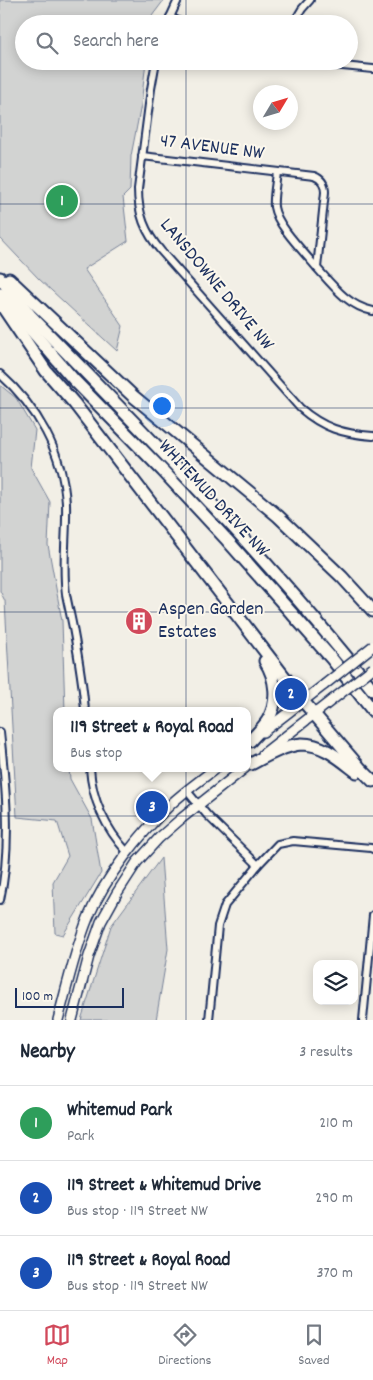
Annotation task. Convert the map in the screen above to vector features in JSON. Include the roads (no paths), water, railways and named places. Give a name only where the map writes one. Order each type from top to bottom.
[{"type":"highway","points":[[0,271],[133,396],[278,516],[373,610]]},
{"type":"highway","name":"WHITEMUD DRIVE NW","points":[[0,278],[30,315],[235,528],[307,609],[373,690]]},
{"type":"highway","name":"WHITEMUD DRIVE NW","points":[[0,294],[74,380],[207,517],[332,659],[373,711]]},
{"type":"highway","points":[[0,303],[46,371],[74,403],[303,701],[373,783]]},
{"type":"highway","points":[[230,606],[266,663],[274,682],[275,699],[271,714],[251,740]]},
{"type":"highway","points":[[251,765],[288,748],[301,744],[308,745],[331,753],[373,783]]},
{"type":"main road","points":[[251,740],[373,646]]},
{"type":"main road","points":[[251,764],[373,668]]},
{"type":"main road","points":[[58,1020],[76,950],[89,916],[104,886],[150,827],[172,804],[211,772]]},
{"type":"main road","points":[[72,1020],[89,956],[101,922],[117,893],[144,854],[182,818],[240,772]]},
{"type":"street","points":[[172,15],[178,0]]},
{"type":"street","points":[[298,15],[310,0]]},
{"type":"street","points":[[358,68],[373,69]]},
{"type":"street","name":"LANSDOWNE DRIVE NW","points":[[154,70],[138,189],[138,207],[147,232],[155,244],[300,408],[314,420],[334,430],[373,436]]},
{"type":"street","name":"47 AVENUE NW","points":[[142,156],[314,176],[320,179],[325,187],[317,268]]},
{"type":"street","name":"47 AVENUE NW","points":[[277,172],[274,209],[285,229],[341,294],[359,307],[373,311]]},
{"type":"street","points":[[0,374],[13,385],[33,410],[51,441],[58,462],[66,502],[66,594],[81,669],[85,707]]},
{"type":"street","points":[[0,732],[7,836],[6,867],[0,900]]},
{"type":"street","points":[[91,772],[94,794],[101,814],[119,843],[128,853]]},
{"type":"street","points":[[187,791],[207,815],[258,865]]},
{"type":"street","points":[[209,1020],[218,926],[225,904],[278,844],[293,841],[371,848],[373,850]]},
{"type":"street","points":[[362,1020],[373,915]]},
{"type":"place","name":"Whitemud Park","points":[[62,201]]},
{"type":"place","name":"Aspen Garden Estates","points":[[139,621]]},
{"type":"place","name":"119 Street & Whitemud Drive","points":[[291,694]]},
{"type":"place","name":"119 Street & Royal Road","points":[[152,807]]}]
